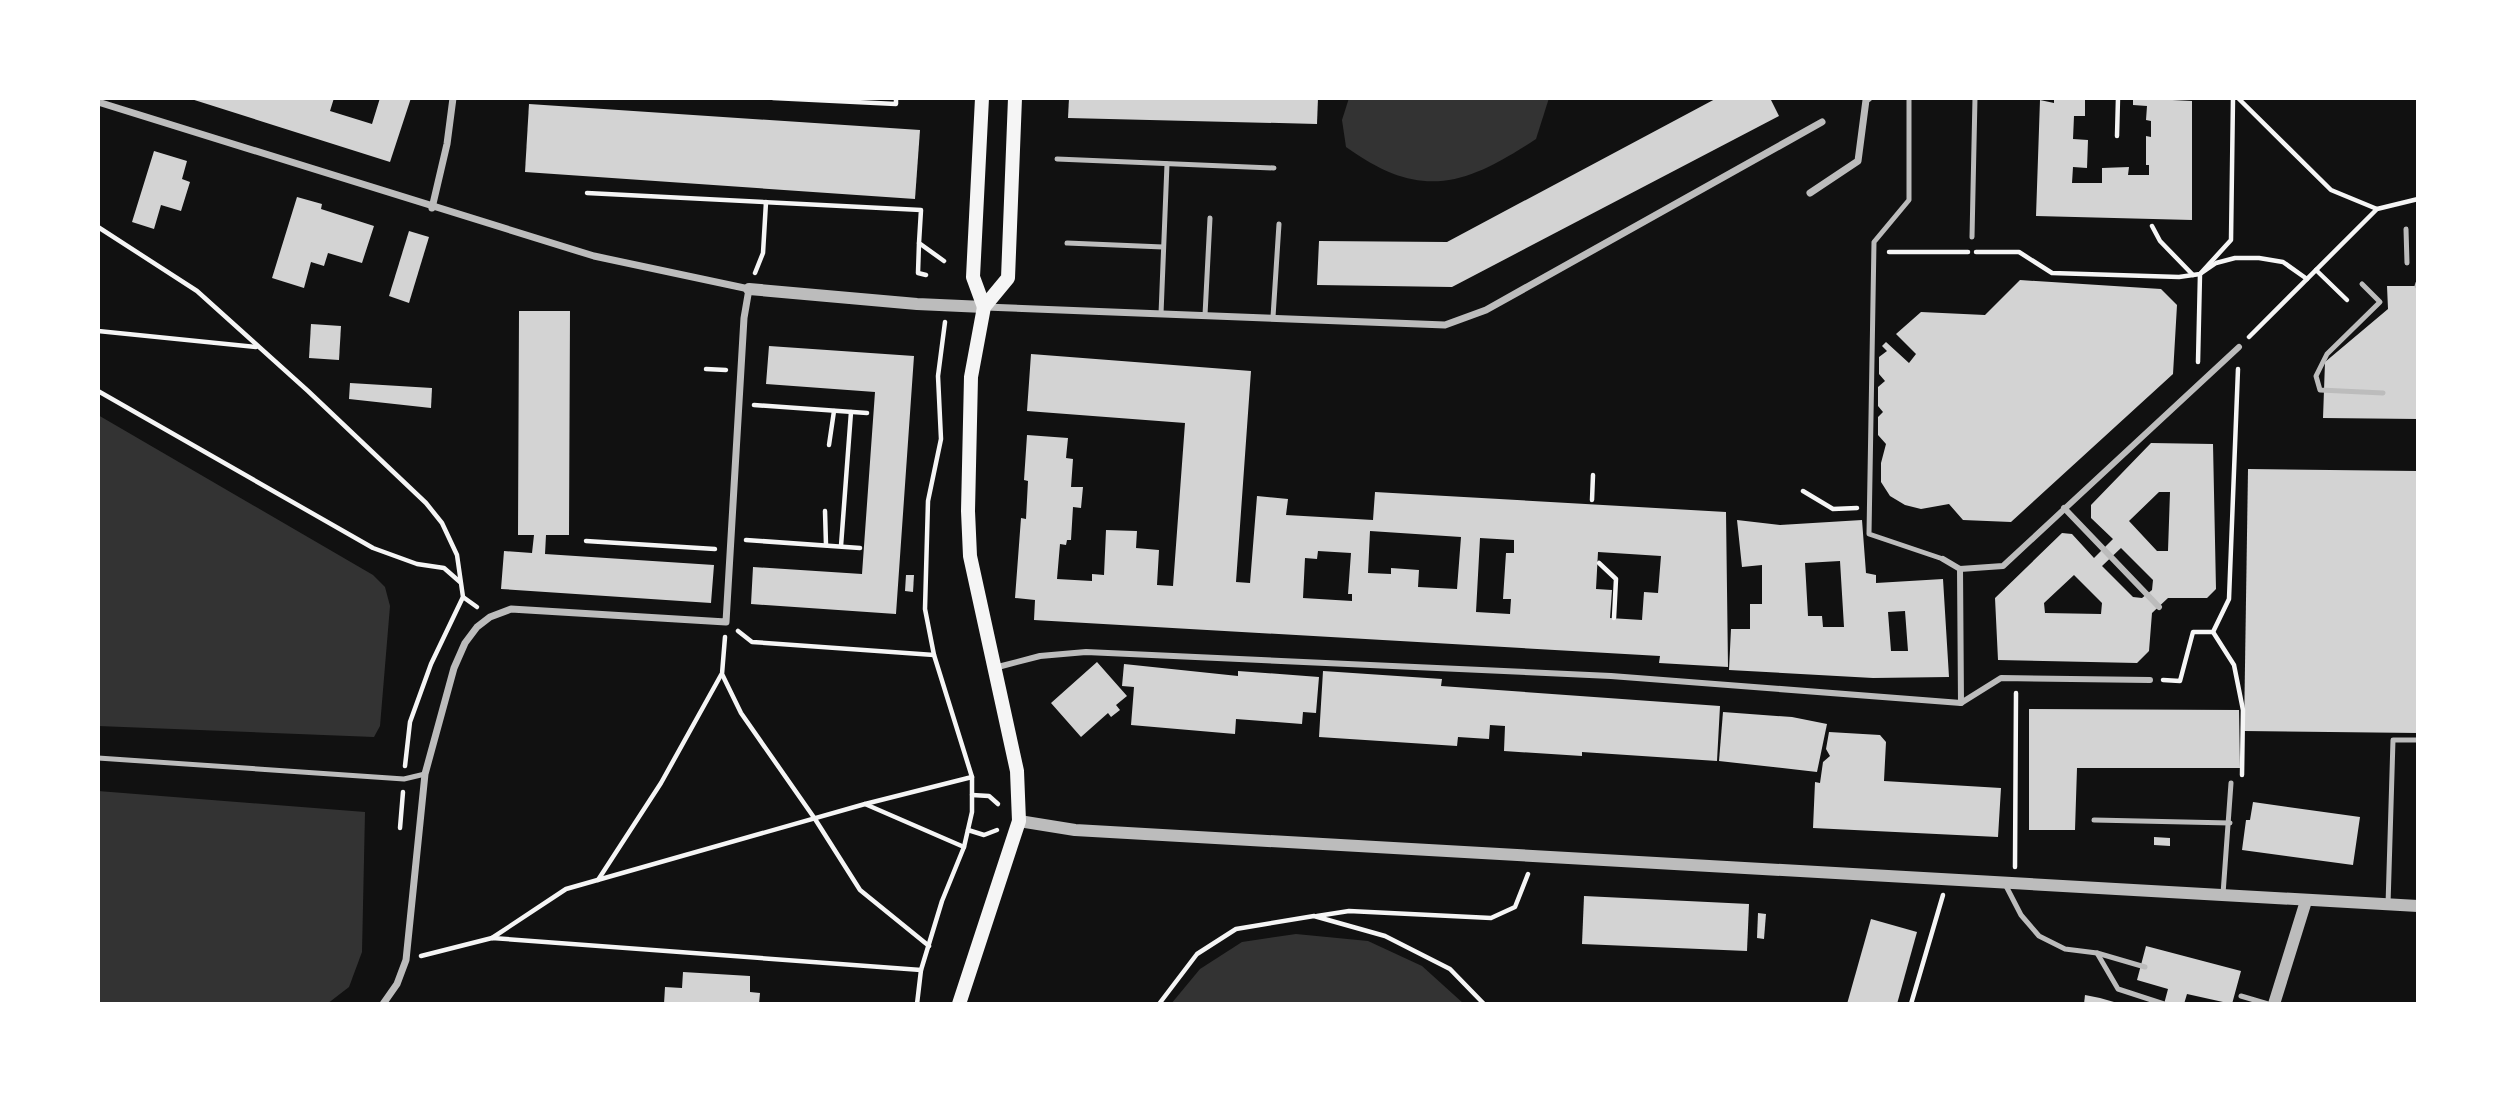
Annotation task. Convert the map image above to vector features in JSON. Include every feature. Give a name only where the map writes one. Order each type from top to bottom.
[{"type":"main road","points":[[982,98],[973,277],[984,307]]},
{"type":"main road","points":[[959,1004],[1019,821],[1017,771],[970,556],[968,511],[971,377],[984,307],[1008,278],[1015,98]]},
{"type":"street","points":[[432,208],[447,144],[453,98]]},
{"type":"street","points":[[1810,193],[1858,161],[1867,99]]},
{"type":"street","points":[[98,102],[432,208],[594,256],[749,289],[917,304],[1273,317],[1415,326],[1445,325],[1498,304],[1822,122]]},
{"type":"street","points":[[383,1004],[397,984],[406,960],[425,774],[454,668],[465,643],[490,617],[511,609],[726,622],[744,318],[749,289]]},
{"type":"street","points":[[1943,559],[1959,569],[2003,566],[2239,347]]},
{"type":"street","points":[[2064,508],[2159,607]]},
{"type":"street","points":[[1959,569],[1961,703]]},
{"type":"street","points":[[993,669],[1040,656],[1086,652],[1611,676],[1961,703],[2001,678],[2150,680]]},
{"type":"street","points":[[1019,821],[1075,830],[1533,857],[1948,877],[2418,906]]},
{"type":"street","points":[[2274,1004],[2306,901]]},
{"type":"lane","points":[[1909,98],[1909,200],[1874,242],[1869,534],[1943,559]]},
{"type":"lane","points":[[1972,237],[1975,98]]},
{"type":"lane","points":[[1057,159],[1275,168]]},
{"type":"lane","points":[[1161,314],[1167,164]]},
{"type":"lane","points":[[1205,315],[1210,218]]},
{"type":"lane","points":[[1273,317],[1279,224]]},
{"type":"lane","points":[[2406,229],[2407,263]]},
{"type":"lane","points":[[1067,243],[1163,247]]},
{"type":"lane","points":[[2362,284],[2380,302],[2327,355],[2316,376],[2320,390],[2383,393]]},
{"type":"lane","points":[[2388,905],[2393,740],[2418,740]]},
{"type":"lane","points":[[98,758],[404,779],[425,774]]},
{"type":"lane","points":[[2223,894],[2231,783]]},
{"type":"lane","points":[[2094,820],[2230,823]]},
{"type":"lane","points":[[2009,882],[2021,915],[2039,936],[2064,949],[2097,953],[2145,967]]},
{"type":"lane","points":[[2097,953],[2118,989],[2164,1004]]},
{"type":"lane","points":[[2241,996],[2247,1001],[2268,1004]]},
{"type":"path","points":[[773,98],[896,104],[896,98]]},
{"type":"path","points":[[2117,136],[2118,98]]},
{"type":"path","points":[[2235,98],[2331,190],[2377,209]]},
{"type":"path","points":[[2198,385],[2200,274],[2231,240],[2235,98]]},
{"type":"path","points":[[587,192],[921,210],[918,273],[926,275]]},
{"type":"path","points":[[2213,632],[2229,599],[2239,347],[2377,209],[2418,199]]},
{"type":"path","points":[[749,289],[763,253],[766,202]]},
{"type":"path","points":[[2152,226],[2160,241],[2193,275]]},
{"type":"path","points":[[98,227],[197,291],[309,391],[426,503],[442,523],[457,555],[463,597],[431,664],[410,722],[400,831]]},
{"type":"path","points":[[919,243],[944,261]]},
{"type":"path","points":[[1874,252],[2019,252],[2052,273],[2193,275],[2200,274],[2216,263],[2235,258],[2259,258],[2283,261],[2307,279]]},
{"type":"path","points":[[2316,270],[2347,300]]},
{"type":"path","points":[[98,331],[257,346]]},
{"type":"path","points":[[917,1004],[921,970],[964,847],[972,812],[972,777],[934,655],[925,595],[928,501],[941,439],[939,368]]},
{"type":"path","points":[[98,391],[373,548],[416,564],[444,568],[460,582]]},
{"type":"path","points":[[739,404],[867,413]]},
{"type":"path","points":[[829,445],[834,411]]},
{"type":"path","points":[[841,547],[851,412]]},
{"type":"path","points":[[1592,500],[1593,475]]},
{"type":"path","points":[[1803,491],[1833,509],[1871,507]]},
{"type":"path","points":[[825,511],[826,545]]},
{"type":"path","points":[[731,539],[860,548]]},
{"type":"path","points":[[586,541],[730,550]]},
{"type":"path","points":[[1599,563],[1616,579],[1615,618]]},
{"type":"path","points":[[726,622],[752,642],[934,655]]},
{"type":"path","points":[[598,880],[661,783],[722,674],[726,622]]},
{"type":"path","points":[[2150,680],[2180,681],[2193,632],[2213,632]]},
{"type":"path","points":[[2213,632],[2234,665],[2243,710],[2242,783],[2231,783]]},
{"type":"path","points":[[722,674],[741,713],[860,890],[929,946]]},
{"type":"path","points":[[2009,882],[2017,678]]},
{"type":"path","points":[[406,960],[492,937],[566,889],[814,818],[972,777]]},
{"type":"path","points":[[865,804],[964,847]]},
{"type":"path","points":[[1159,1004],[1197,954],[1236,929],[1349,911],[1491,918],[1515,907],[1523,892],[1533,857]]},
{"type":"path","points":[[1911,1004],[1948,877]]},
{"type":"path","points":[[1314,916],[1385,936],[1450,969],[1484,1004]]},
{"type":"path","points":[[492,937],[921,970]]},
{"type":"shaded area","points":[[1349,98],[1549,98],[1536,139],[1486,168],[1464,176],[1442,181],[1420,181],[1397,175],[1373,164],[1346,147],[1342,120]]},
{"type":"shaded area","points":[[98,415],[373,575],[385,587],[390,606],[380,726],[374,737],[98,726]]},
{"type":"shaded area","points":[[98,791],[365,812],[362,952],[349,987],[327,1004],[98,1004]]},
{"type":"shaded area","points":[[1296,934],[1368,941],[1422,966],[1464,1004],[1171,1004],[1200,969],[1242,942]]},
{"type":"building","points":[[188,98],[334,98],[330,111],[372,124],[380,98],[411,98],[390,162]]},
{"type":"building","points":[[1069,98],[1318,98],[1317,124],[1068,118]]},
{"type":"building","points":[[1717,98],[1770,98],[1779,116],[1452,287],[1317,285],[1319,241],[1447,242]]},
{"type":"building","points":[[2054,98],[2085,98],[2085,116],[2074,116],[2073,139],[2088,140],[2087,168],[2073,167],[2072,183],[2102,183],[2102,168],[2129,167],[2128,175],[2149,175],[2149,165],[2146,165],[2146,136],[2151,137],[2151,121],[2146,120],[2147,106],[2133,105],[2133,98],[2192,101],[2192,220],[2036,216],[2040,100],[2054,103]]},
{"type":"building","points":[[529,104],[920,130],[915,199],[525,172]]},
{"type":"building","points":[[154,151],[187,161],[182,179],[190,182],[181,211],[161,205],[154,229],[132,222]]},
{"type":"building","points":[[297,197],[322,204],[321,209],[374,226],[362,263],[328,253],[324,266],[311,262],[304,288],[272,278]]},
{"type":"building","points":[[409,231],[429,237],[409,303],[389,296]]},
{"type":"building","points":[[2020,280],[2161,289],[2177,305],[2173,374],[2011,522],[1963,520],[1949,504],[1921,509],[1905,505],[1890,496],[1881,482],[1881,463],[1886,444],[1878,435],[1878,417],[1883,412],[1878,406],[1878,387],[1885,381],[1879,374],[1879,357],[1887,351],[1882,346],[1886,342],[1909,363],[1916,354],[1896,334],[1921,312],[1985,315]]},
{"type":"building","points":[[2387,286],[2418,286],[2418,419],[2323,418],[2325,362],[2388,309]]},
{"type":"building","points":[[519,311],[570,311],[569,535],[546,535],[545,554],[714,565],[711,603],[501,589],[504,551],[532,553],[534,535],[518,535]]},
{"type":"building","points":[[311,324],[341,326],[339,360],[309,358]]},
{"type":"building","points":[[769,346],[914,356],[896,614],[751,604],[753,567],[862,574],[875,392],[766,384]]},
{"type":"building","points":[[1031,354],[1251,371],[1236,582],[1250,583],[1257,496],[1288,499],[1286,515],[1373,520],[1375,492],[1726,512],[1728,667],[1659,663],[1660,656],[1034,620],[1035,600],[1015,598],[1021,518],[1026,519],[1028,481],[1024,480],[1027,435],[1068,438],[1066,458],[1073,459],[1071,487],[1083,487],[1081,508],[1073,507],[1071,540],[1067,540],[1066,545],[1060,544],[1057,579],[1092,581],[1092,574],[1104,575],[1106,530],[1137,531],[1136,548],[1159,550],[1157,585],[1173,586],[1185,423],[1027,411]],"holes":[[[1370,531],[1461,537],[1457,589],[1418,587],[1419,570],[1391,568],[1391,574],[1368,573]],[[1480,538],[1514,540],[1514,553],[1506,553],[1503,599],[1511,599],[1510,614],[1476,612]],[[1318,551],[1351,553],[1348,594],[1352,594],[1352,601],[1303,598],[1305,558],[1317,559]],[[1598,552],[1661,556],[1658,593],[1644,592],[1642,620],[1610,618],[1612,590],[1596,589]]]},
{"type":"building","points":[[350,383],[432,388],[431,408],[349,399]]},
{"type":"building","points":[[2151,443],[2213,444],[2216,589],[2207,598],[2168,598],[2152,613],[2149,651],[2137,663],[1998,660],[1995,598],[2062,533],[2072,534],[2094,558],[2113,539],[2091,518],[2091,505]],"holes":[[[2159,492],[2170,492],[2168,551],[2157,551],[2129,521]],[[2121,548],[2153,580],[2152,590],[2142,598],[2133,597],[2102,566]],[[2074,575],[2102,603],[2101,614],[2045,613],[2044,603]]]},
{"type":"building","points":[[2248,469],[2418,471],[2418,733],[2244,731]]},
{"type":"building","points":[[1737,520],[1780,525],[1862,520],[1866,573],[1876,575],[1876,583],[1943,579],[1949,677],[1873,678],[1729,670],[1731,629],[1750,629],[1750,604],[1762,604],[1762,565],[1742,567]],"holes":[[[1840,561],[1844,627],[1823,627],[1822,616],[1808,616],[1805,563]],[[1905,611],[1908,651],[1891,651],[1888,612]]]},
{"type":"building","points":[[906,575],[914,575],[913,592],[905,591]]},
{"type":"building","points":[[1097,662],[1127,696],[1116,705],[1120,710],[1111,717],[1108,713],[1081,737],[1051,703]]},
{"type":"building","points":[[1124,664],[1238,676],[1238,671],[1319,677],[1316,713],[1303,712],[1302,724],[1236,719],[1235,734],[1131,725],[1134,687],[1122,686]]},
{"type":"building","points":[[1323,671],[1442,679],[1441,686],[1720,706],[1717,761],[1582,752],[1582,756],[1504,751],[1505,726],[1490,725],[1489,739],[1458,737],[1457,746],[1319,737]]},
{"type":"building","points":[[2029,709],[2239,710],[2240,768],[2077,768],[2075,830],[2029,830]]},
{"type":"building","points":[[1723,712],[1792,717],[1827,724],[1817,772],[1719,761]]},
{"type":"building","points":[[1829,732],[1880,735],[1886,742],[1884,781],[2001,788],[1998,837],[1813,828],[1815,782],[1820,783],[1823,762],[1830,756],[1826,749]]},
{"type":"building","points":[[2253,802],[2360,817],[2353,865],[2242,850],[2246,820],[2250,820]]},
{"type":"building","points":[[2154,837],[2170,838],[2170,846],[2154,845]]},
{"type":"building","points":[[1584,896],[1749,904],[1747,951],[1582,944]]},
{"type":"building","points":[[1758,913],[1766,914],[1764,939],[1757,938]]},
{"type":"building","points":[[1871,919],[1917,932],[1897,1004],[1847,1004]]},
{"type":"building","points":[[2146,946],[2241,971],[2232,1004],[2187,994],[2184,1004],[2164,1004],[2168,989],[2137,980]]},
{"type":"building","points":[[683,972],[750,976],[750,992],[760,993],[759,1004],[664,1004],[665,987],[682,988]]},
{"type":"building","points":[[2085,995],[2100,998],[2121,1004],[2084,1004]]}]
